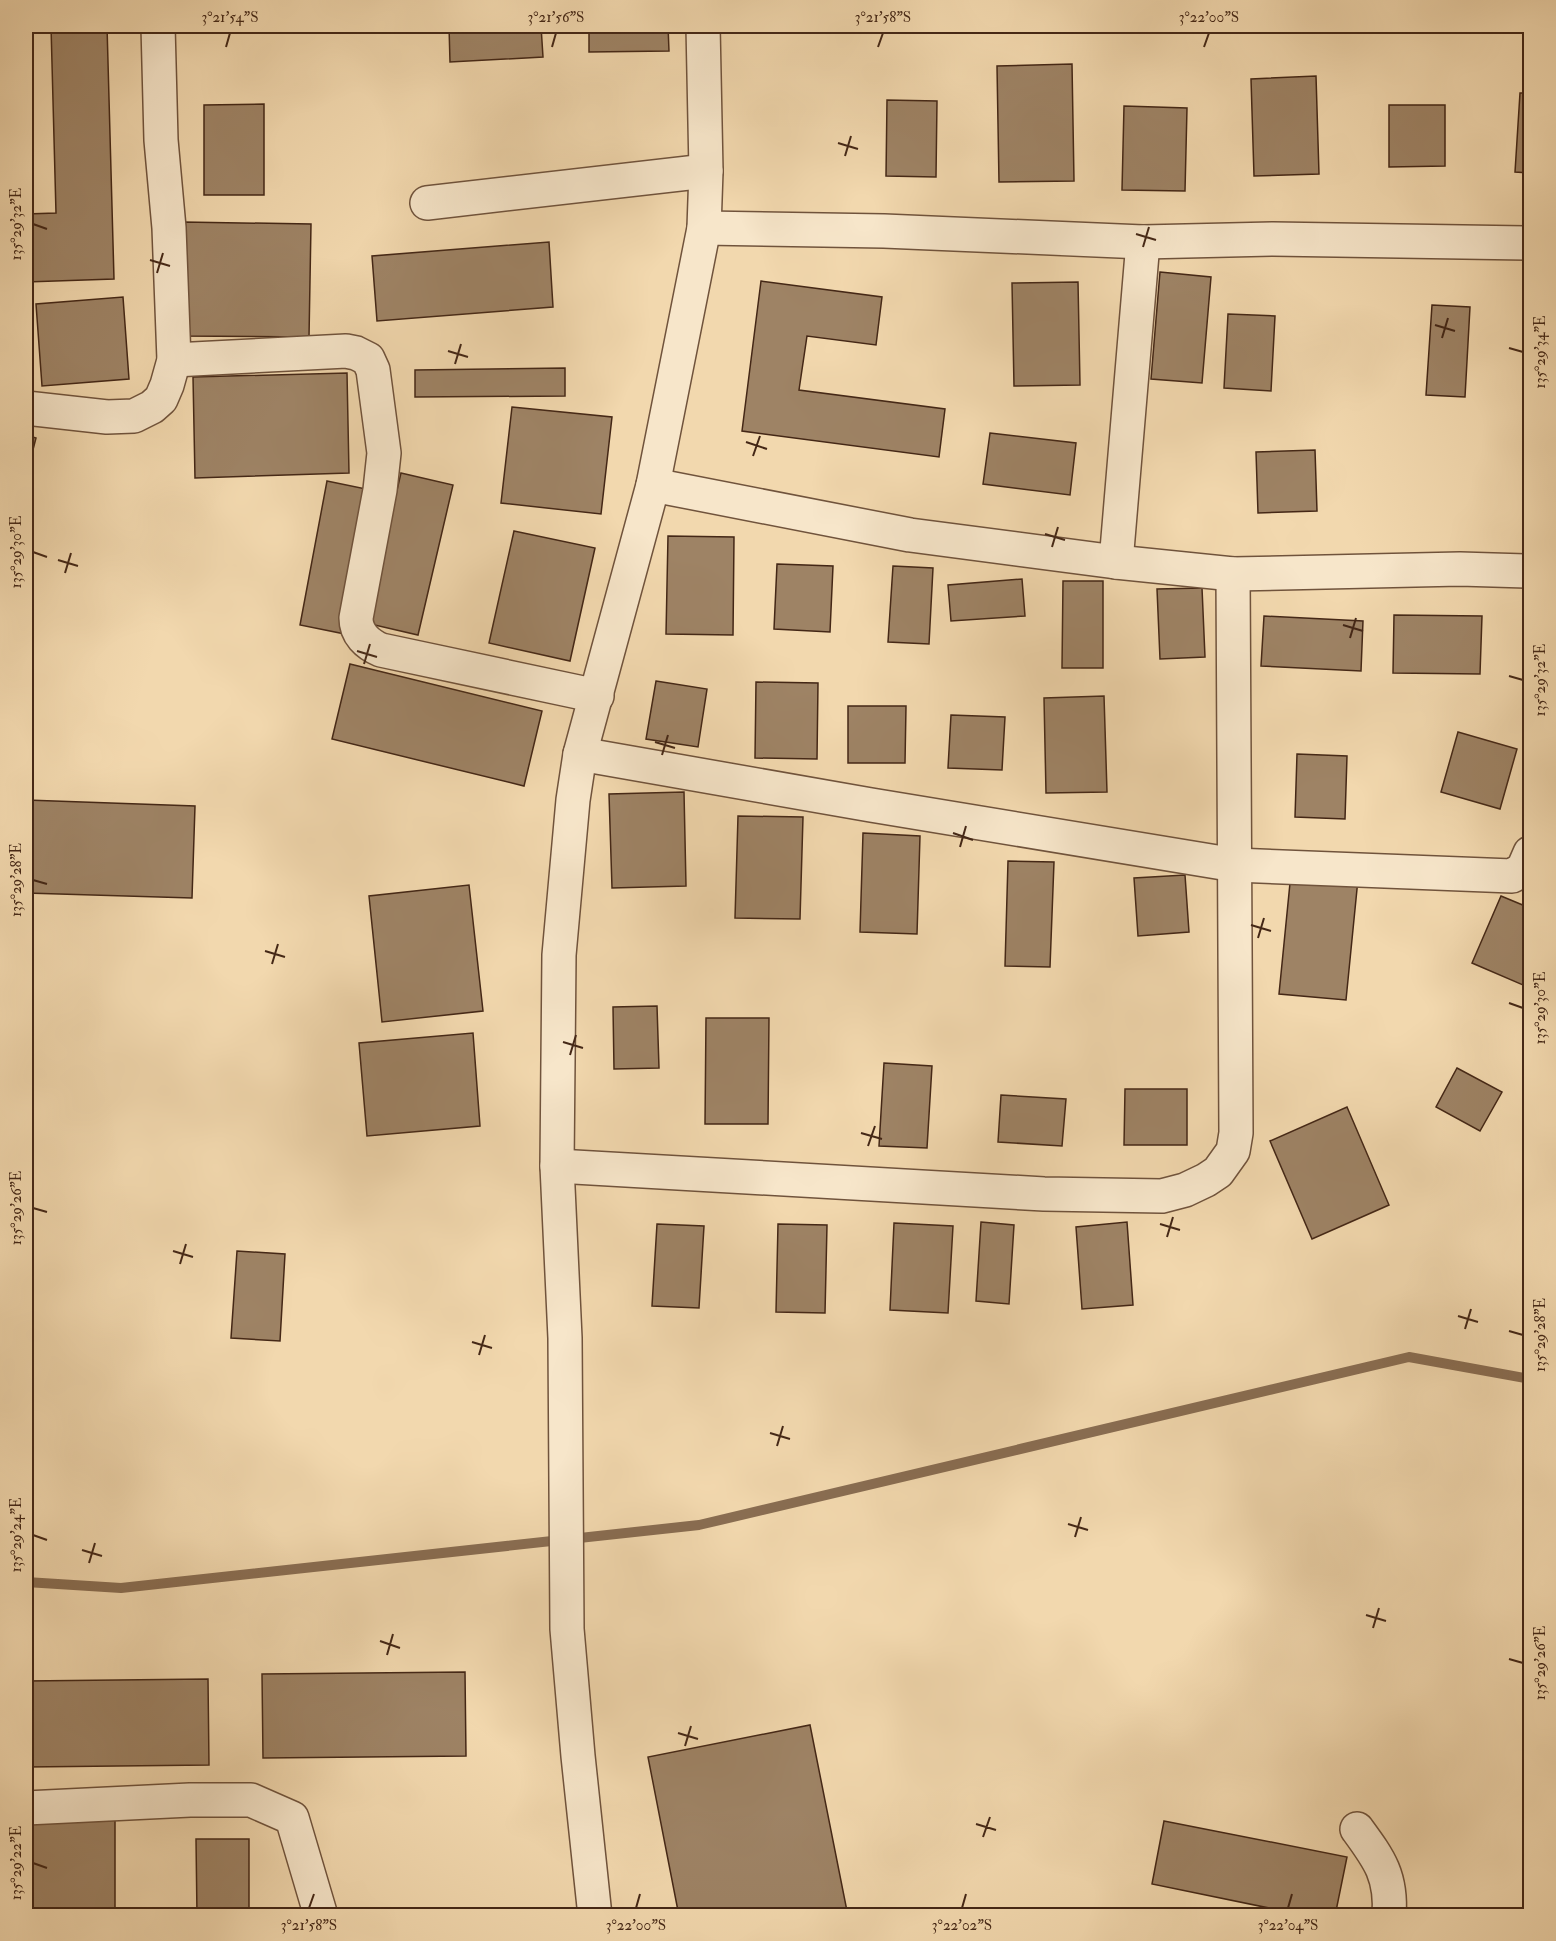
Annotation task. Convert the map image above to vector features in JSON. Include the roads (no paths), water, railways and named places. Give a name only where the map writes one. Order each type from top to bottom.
[{"type":"street","points":[[26,408],[107,417],[134,416],[153,407],[161,399],[174,360],[170,228],[161,140],[158,26]]},
{"type":"street","points":[[595,1916],[567,1629],[565,1338],[557,1166],[559,955],[573,800],[580,754],[653,485],[704,228],[703,26]]},
{"type":"street","points":[[427,203],[705,171]]},
{"type":"street","points":[[704,228],[884,231],[1143,242],[1273,239],[1530,243]]},
{"type":"street","points":[[1116,562],[1143,242]]},
{"type":"street","points":[[174,360],[346,351],[368,359],[372,364],[375,380],[384,453],[380,490],[356,618],[360,633],[372,646],[381,650],[597,696]]},
{"type":"street","points":[[653,485],[910,535],[1116,562],[1233,574],[1460,569],[1530,571]]},
{"type":"street","points":[[557,1166],[1044,1194],[1162,1196],[1185,1190],[1206,1180],[1226,1163],[1233,1151],[1236,1133],[1233,574]]},
{"type":"street","points":[[580,754],[1235,865],[1512,876],[1523,869],[1530,853]]},
{"type":"street","points":[[26,1808],[190,1800],[251,1800],[292,1818],[321,1916]]},
{"type":"street","points":[[1357,1829],[1380,1860],[1388,1883],[1389,1916]]},
{"type":"waterway","points":[[26,1582],[121,1588],[699,1525],[1409,1357],[1530,1379]]}]
